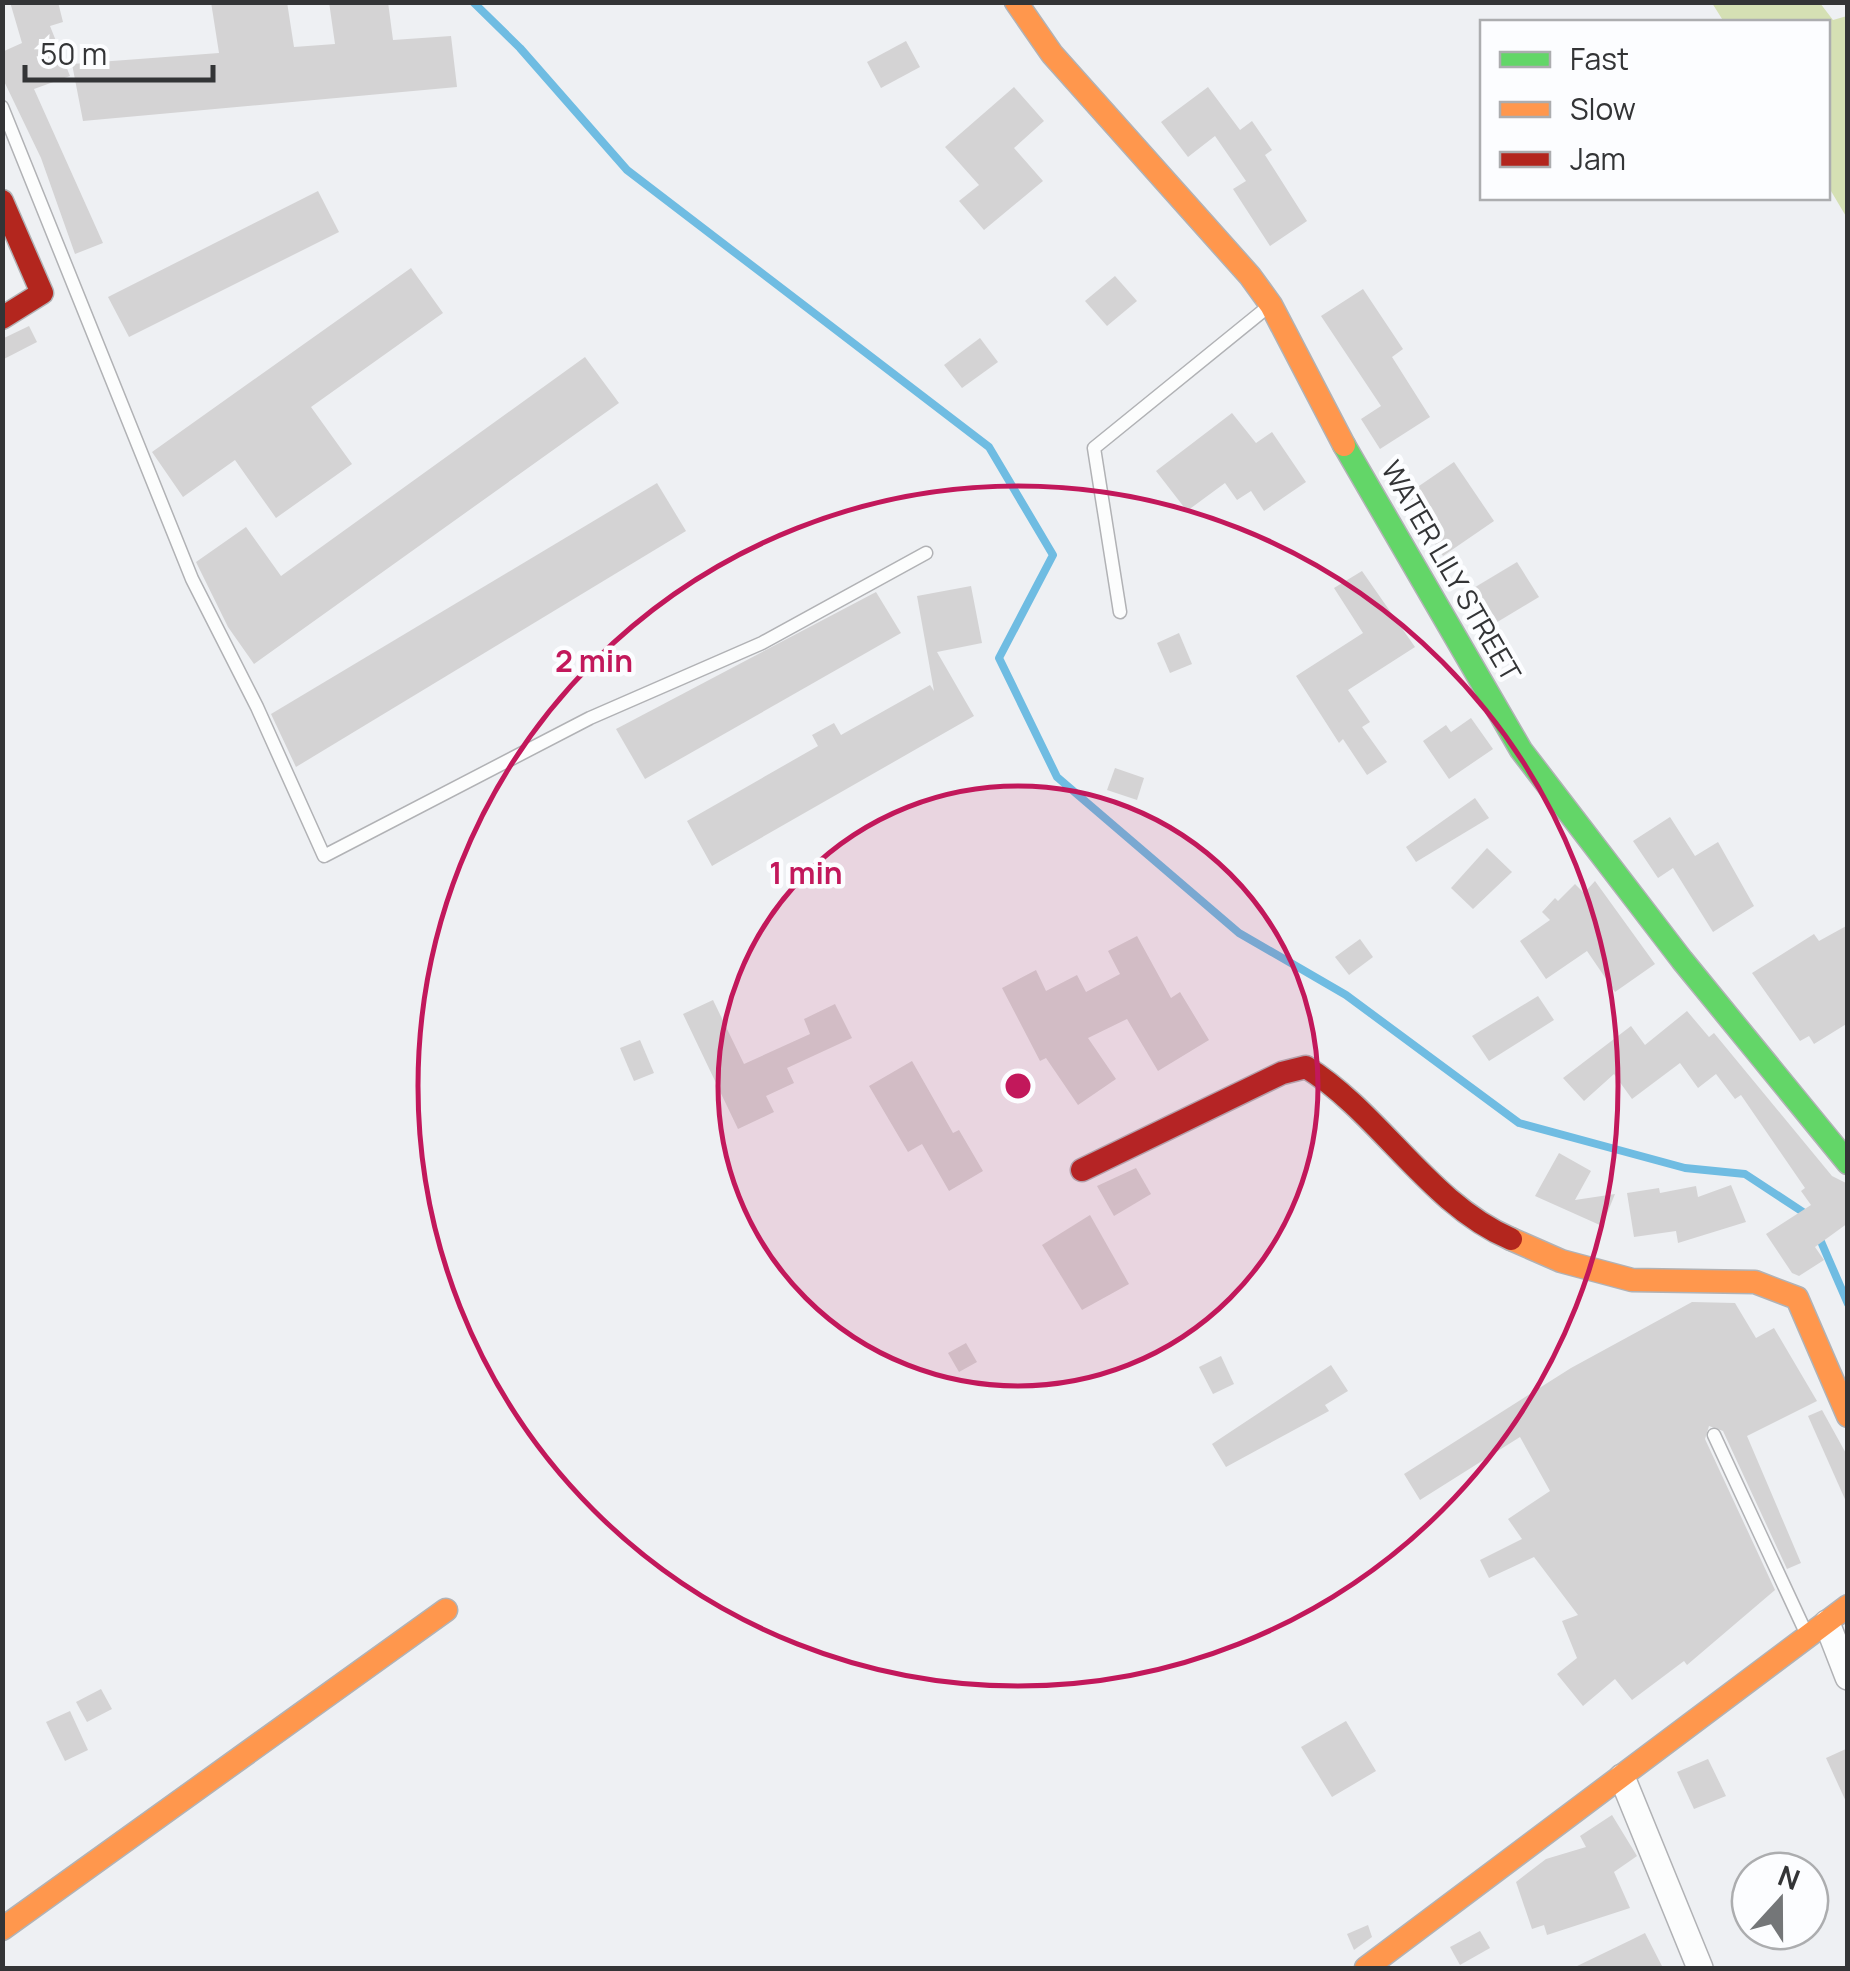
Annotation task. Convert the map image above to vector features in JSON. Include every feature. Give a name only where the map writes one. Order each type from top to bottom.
[{"type":"street","name":"WATER LILY STREET","points":[[1016,2],[1052,54],[1250,276],[1270,305],[1374,503],[1521,750],[1682,960],[1848,1163]]},
{"type":"street","points":[[2,200],[42,292],[2,318]]},
{"type":"street","points":[[1082,1170],[1282,1074],[1306,1067],[1330,1082],[1440,1190],[1494,1232],[1561,1261],[1632,1280],[1755,1282],[1797,1298],[1848,1416]]},
{"type":"street","points":[[1366,1968],[1848,1606]]},
{"type":"street","points":[[2,1929],[446,1610]]},
{"type":"street","points":[[1818,1630],[1848,1677]]},
{"type":"street","points":[[1622,1777],[1700,1968]]},
{"type":"lane","points":[[2,107],[192,579],[258,707],[324,856],[590,718],[762,643],[926,552]]},
{"type":"lane","points":[[1120,612],[1094,448],[1270,305]]},
{"type":"lane","points":[[1714,1435],[1818,1630]]},
{"type":"green space","points":[[1712,3],[1820,3],[1833,20],[1847,16],[1847,218],[1830,189],[1830,20],[1723,20]]},
{"type":"building","points":[[10,2],[58,2],[63,22],[50,26],[70,76],[34,89],[103,243],[75,254],[41,158],[2,77],[2,52],[22,43]]},
{"type":"building","points":[[211,2],[287,2],[294,47],[335,44],[329,2],[388,2],[393,40],[451,36],[457,87],[83,121],[72,64],[219,53]]},
{"type":"building","points":[[906,41],[920,67],[881,88],[867,62]]},
{"type":"building","points":[[1014,87],[1044,121],[1014,148],[1043,181],[984,230],[959,201],[979,185],[945,147]]},
{"type":"building","points":[[1208,87],[1240,130],[1252,121],[1272,150],[1265,155],[1307,221],[1270,246],[1233,189],[1246,181],[1215,136],[1188,157],[1161,122]]},
{"type":"building","points":[[318,191],[339,232],[129,337],[108,297]]},
{"type":"building","points":[[411,268],[443,313],[311,407],[352,464],[276,518],[235,460],[183,497],[152,452]]},
{"type":"building","points":[[1115,276],[1137,301],[1107,326],[1085,301]]},
{"type":"building","points":[[1363,289],[1403,349],[1392,357],[1430,417],[1380,449],[1361,419],[1381,406],[1321,316]]},
{"type":"building","points":[[29,326],[37,342],[2,360],[2,339]]},
{"type":"building","points":[[980,338],[998,362],[962,388],[944,365]]},
{"type":"building","points":[[585,357],[619,403],[254,664],[228,627],[196,562],[246,527],[281,576]]},
{"type":"building","points":[[1232,413],[1256,443],[1272,432],[1306,482],[1264,511],[1251,491],[1237,500],[1225,483],[1187,511],[1156,471]]},
{"type":"building","points":[[1454,462],[1494,521],[1443,556],[1403,497]]},
{"type":"building","points":[[657,483],[686,531],[296,767],[271,714]]},
{"type":"building","points":[[1517,562],[1539,597],[1494,624],[1472,589]]},
{"type":"building","points":[[1362,571],[1415,647],[1348,690],[1370,722],[1362,727],[1387,762],[1367,775],[1343,739],[1339,743],[1296,676],[1363,633],[1334,588]]},
{"type":"building","points":[[971,586],[982,643],[937,652],[974,716],[712,866],[687,821],[818,746],[812,735],[834,723],[841,735],[930,685],[934,691],[917,596]]},
{"type":"building","points":[[876,592],[901,633],[645,779],[616,729]]},
{"type":"building","points":[[1179,633],[1192,664],[1170,673],[1157,643]]},
{"type":"building","points":[[1471,718],[1493,749],[1449,779],[1423,741],[1446,725],[1451,732]]},
{"type":"building","points":[[1115,768],[1144,778],[1137,800],[1107,790]]},
{"type":"building","points":[[1475,798],[1489,818],[1416,862],[1406,847]]},
{"type":"building","points":[[1670,817],[1695,856],[1718,842],[1754,906],[1713,932],[1673,868],[1658,878],[1633,841]]},
{"type":"building","points":[[1487,848],[1512,872],[1473,909],[1451,888]]},
{"type":"building","points":[[1595,881],[1655,964],[1615,992],[1587,951],[1546,979],[1520,941],[1550,920],[1542,912],[1555,898],[1558,901],[1575,884],[1584,893]]},
{"type":"building","points":[[1848,925],[1848,1023],[1814,1044],[1809,1036],[1800,1041],[1752,973],[1814,934],[1819,941]]},
{"type":"building","points":[[1137,936],[1171,998],[1180,992],[1209,1040],[1158,1071],[1127,1019],[1088,1038],[1116,1079],[1078,1105],[1046,1058],[1040,1061],[1002,988],[1036,970],[1046,991],[1077,975],[1086,992],[1120,974],[1108,951]]},
{"type":"building","points":[[1360,939],[1373,957],[1349,975],[1335,957]]},
{"type":"building","points":[[1538,996],[1554,1020],[1489,1061],[1472,1036]]},
{"type":"building","points":[[713,1000],[744,1064],[810,1034],[804,1019],[835,1004],[852,1038],[787,1068],[794,1083],[766,1096],[774,1112],[738,1129],[683,1014]]},
{"type":"building","points":[[1687,1011],[1709,1037],[1714,1033],[1832,1176],[1848,1184],[1848,1223],[1815,1247],[1824,1260],[1799,1276],[1792,1273],[1766,1234],[1811,1205],[1801,1191],[1805,1188],[1741,1095],[1735,1099],[1716,1074],[1698,1088],[1680,1063],[1632,1099],[1614,1074],[1584,1101],[1563,1078],[1631,1026],[1645,1045]]},
{"type":"building","points":[[640,1040],[654,1073],[634,1081],[620,1048]]},
{"type":"building","points":[[912,1061],[953,1133],[959,1130],[983,1171],[949,1191],[922,1144],[908,1152],[869,1086]]},
{"type":"building","points":[[1559,1153],[1591,1171],[1575,1200],[1615,1194],[1602,1226],[1535,1196]]},
{"type":"building","points":[[1136,1168],[1151,1194],[1114,1216],[1097,1186]]},
{"type":"building","points":[[1731,1185],[1746,1222],[1678,1243],[1676,1231],[1634,1237],[1627,1193],[1659,1188],[1660,1193],[1696,1186],[1698,1197]]},
{"type":"building","points":[[1090,1215],[1129,1284],[1082,1310],[1042,1245]]},
{"type":"building","points":[[1692,1302],[1735,1303],[1756,1338],[1774,1328],[1817,1401],[1747,1436],[1801,1563],[1787,1569],[1723,1431],[1709,1426],[1705,1439],[1775,1590],[1687,1665],[1684,1661],[1632,1700],[1615,1679],[1583,1706],[1557,1674],[1577,1658],[1562,1621],[1578,1615],[1534,1557],[1489,1578],[1480,1560],[1522,1539],[1508,1519],[1550,1491],[1520,1437],[1420,1500],[1404,1474],[1571,1368]]},
{"type":"building","points":[[966,1343],[977,1362],[959,1372],[948,1353]]},
{"type":"building","points":[[1221,1356],[1234,1384],[1213,1394],[1199,1367]]},
{"type":"building","points":[[1331,1365],[1348,1391],[1325,1405],[1329,1411],[1226,1467],[1212,1444]]},
{"type":"building","points":[[1822,1410],[1848,1457],[1848,1506],[1808,1416]]},
{"type":"building","points":[[101,1689],[112,1709],[87,1722],[76,1702]]},
{"type":"building","points":[[70,1711],[88,1750],[65,1761],[46,1722]]},
{"type":"building","points":[[1346,1721],[1376,1771],[1332,1797],[1301,1747]]},
{"type":"building","points":[[1848,1748],[1848,1806],[1826,1758]]},
{"type":"building","points":[[1708,1759],[1726,1796],[1694,1809],[1677,1772]]},
{"type":"building","points":[[1612,1815],[1637,1856],[1614,1872],[1630,1908],[1547,1935],[1544,1925],[1532,1929],[1516,1882],[1546,1859],[1586,1847],[1580,1836]]},
{"type":"building","points":[[1368,1925],[1372,1937],[1354,1950],[1347,1934]]},
{"type":"building","points":[[1480,1931],[1490,1948],[1460,1965],[1450,1947]]},
{"type":"building","points":[[1645,1933],[1663,1968],[1573,1968],[1633,1939]]},
{"type":"waterway","points":[[473,2],[520,48],[627,170],[989,447],[1053,555],[999,658],[1057,777],[1239,933],[1346,995],[1519,1123],[1685,1168],[1745,1174],[1809,1216]]},
{"type":"waterway","points":[[1819,1237],[1848,1304]]},
{"type":"traffic: fast","points":[[1344,445],[1521,750],[1682,960],[1848,1163]]},
{"type":"traffic: slow","points":[[1016,2],[1052,54],[1250,276],[1271,305],[1344,445]]},
{"type":"traffic: slow","points":[[1511,1239],[1561,1261],[1632,1280],[1755,1282],[1797,1298],[1848,1416]]},
{"type":"traffic: slow","points":[[1366,1968],[1848,1606]]},
{"type":"traffic: slow","points":[[2,1929],[446,1610]]},
{"type":"traffic: jam","points":[[2,201],[42,293],[2,318]]},
{"type":"traffic: jam","points":[[1082,1170],[1282,1073],[1306,1067],[1333,1086],[1455,1204],[1511,1239]]}]
